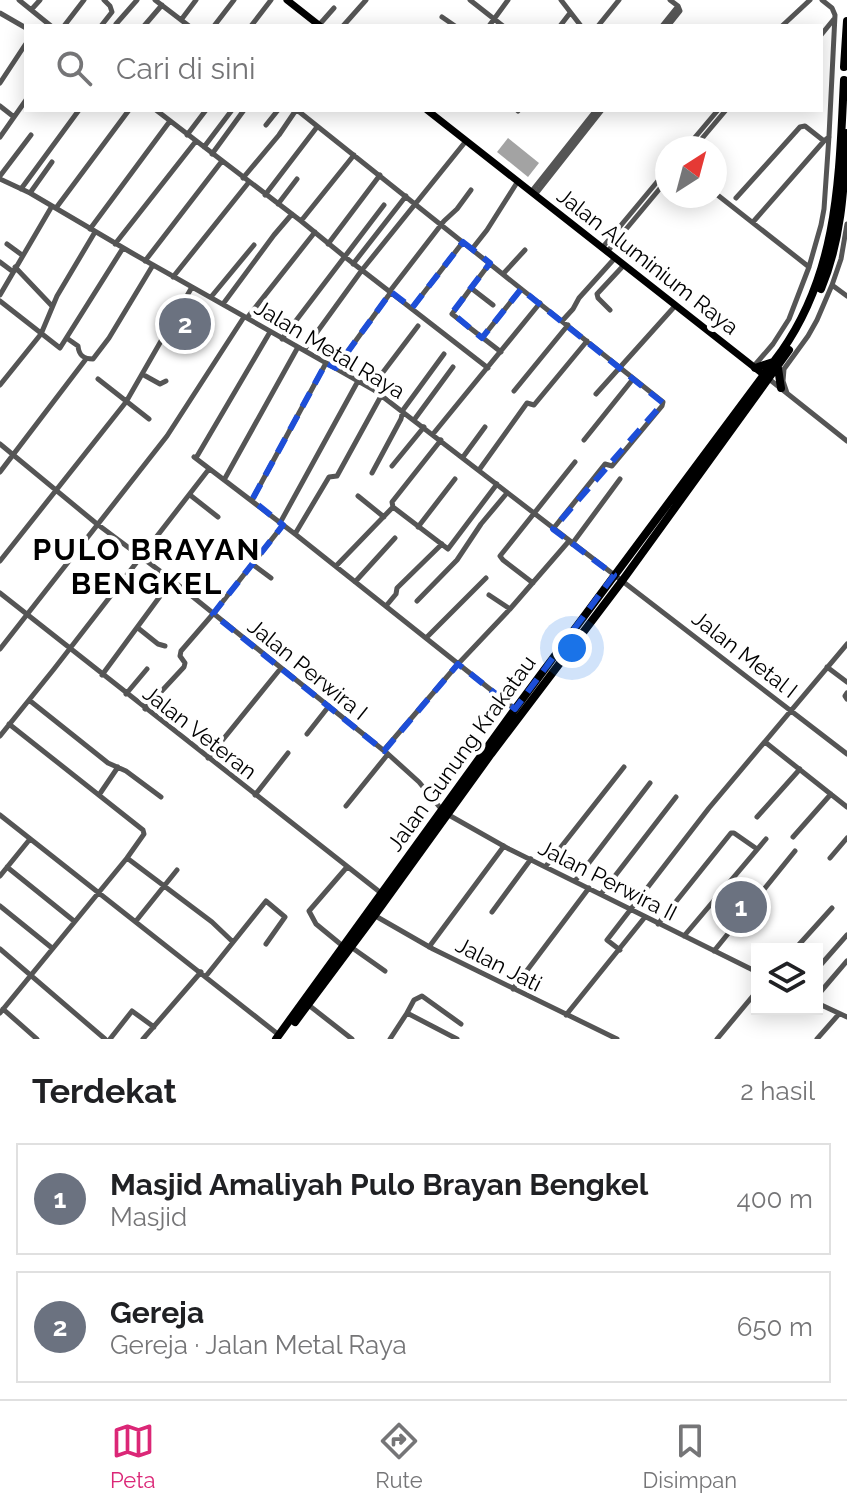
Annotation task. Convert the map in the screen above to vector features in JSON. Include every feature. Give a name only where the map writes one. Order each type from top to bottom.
[{"type":"highway","points":[[844,67],[847,21]]},
{"type":"highway","points":[[784,390],[776,364],[803,317],[829,246],[836,198],[844,80]]},
{"type":"highway","points":[[754,367],[776,364],[804,324],[828,271],[840,223],[847,138]]},
{"type":"highway","name":"Jalan Gunung Krakatau","points":[[371,914],[382,894],[776,364]]},
{"type":"highway","name":"Jalan Gunung Krakatau","points":[[279,1038],[371,914],[515,709],[618,578]]},
{"type":"main road","points":[[287,0],[317,24]]},
{"type":"main road","name":"Jalan Aluminium Raya","points":[[430,112],[767,377]]},
{"type":"street","points":[[19,0],[48,24]]},
{"type":"street","points":[[31,10],[40,0]]},
{"type":"street","points":[[66,24],[84,0]]},
{"type":"street","points":[[116,24],[137,0]]},
{"type":"street","points":[[155,0],[187,24]]},
{"type":"street","points":[[174,24],[196,0]]},
{"type":"street","points":[[216,24],[234,0]]},
{"type":"street","points":[[253,24],[271,0]]},
{"type":"street","points":[[345,24],[366,0]]},
{"type":"street","points":[[470,0],[500,24]]},
{"type":"street","points":[[490,24],[508,0]]},
{"type":"street","points":[[561,0],[579,24]]},
{"type":"street","points":[[670,0],[680,11],[670,24]]},
{"type":"street","points":[[784,24],[810,0]]},
{"type":"street","points":[[754,367],[784,327],[798,299],[824,209],[835,19],[834,11],[822,0]]},
{"type":"street","points":[[102,1],[110,6],[112,12],[103,24]]},
{"type":"street","points":[[599,24],[615,1]]},
{"type":"street","points":[[146,24],[162,5]]},
{"type":"street","points":[[664,24],[678,6]]},
{"type":"street","points":[[322,24],[334,8]]},
{"type":"street","points":[[0,13],[24,27]]},
{"type":"street","points":[[562,24],[570,13]]},
{"type":"street","points":[[442,17],[452,24]]},
{"type":"street","points":[[823,33],[835,19]]},
{"type":"street","points":[[0,83],[24,47]]},
{"type":"street","points":[[0,137],[24,103]]},
{"type":"street","points":[[0,106],[14,117]]},
{"type":"street","points":[[21,189],[77,112]]},
{"type":"street","points":[[0,295],[54,207],[127,112]]},
{"type":"street","points":[[159,112],[488,368]]},
{"type":"street","points":[[187,135],[204,112]]},
{"type":"street","points":[[204,147],[230,112]]},
{"type":"street","points":[[212,154],[243,112]]},
{"type":"street","points":[[266,125],[276,112]]},
{"type":"street","points":[[243,178],[295,112]]},
{"type":"street","points":[[298,112],[662,401],[663,405],[612,466],[605,464],[553,529]]},
{"type":"street","points":[[585,112],[592,118]]},
{"type":"street","points":[[533,193],[597,112]]},
{"type":"street","points":[[696,136],[716,112]]},
{"type":"street","points":[[704,136],[724,112]]},
{"type":"street","points":[[0,385],[41,334],[52,306],[92,230],[170,121]]},
{"type":"street","points":[[736,198],[800,127],[805,126],[827,138]]},
{"type":"street","points":[[265,195],[317,127]]},
{"type":"street","points":[[0,178],[31,135]]},
{"type":"street","points":[[753,222],[827,138]]},
{"type":"street","points":[[115,244],[196,141]]},
{"type":"street","points":[[224,480],[301,349],[466,141]]},
{"type":"street","points":[[301,221],[354,155]]},
{"type":"street","points":[[145,261],[222,161]]},
{"type":"street","points":[[30,193],[52,162]]},
{"type":"street","points":[[328,244],[380,175]]},
{"type":"street","name":"Jalan Metal Raya","points":[[0,178],[371,388],[618,578]]},
{"type":"street","points":[[278,204],[297,179]]},
{"type":"street","points":[[472,249],[518,181]]},
{"type":"street","points":[[173,277],[249,182]]},
{"type":"street","points":[[604,250],[655,186]]},
{"type":"street","points":[[336,368],[471,190]]},
{"type":"street","points":[[623,227],[655,193]]},
{"type":"street","points":[[353,264],[406,196]]},
{"type":"street","points":[[727,202],[809,267]]},
{"type":"street","points":[[282,339],[384,205]]},
{"type":"street","points":[[223,304],[292,214]]},
{"type":"street","points":[[784,390],[784,369],[808,336],[832,285],[841,259],[847,224]]},
{"type":"street","points":[[0,649],[167,436],[245,318],[315,232]]},
{"type":"street","points":[[412,308],[463,242]]},
{"type":"street","points":[[7,244],[22,255]]},
{"type":"street","points":[[211,297],[254,245]]},
{"type":"street","points":[[0,301],[60,348],[123,248]]},
{"type":"street","points":[[503,274],[525,250]]},
{"type":"street","points":[[841,259],[847,254]]},
{"type":"street","points":[[245,256],[254,262]]},
{"type":"street","points":[[514,391],[565,323],[579,298],[615,258]]},
{"type":"street","points":[[0,262],[14,269],[52,306]]},
{"type":"street","points":[[490,263],[452,314],[501,352]]},
{"type":"street","points":[[67,339],[78,346],[80,355],[94,359],[153,265]]},
{"type":"street","points":[[610,310],[597,294],[624,265]]},
{"type":"street","points":[[832,285],[847,296]]},
{"type":"street","points":[[0,561],[126,402],[192,287]]},
{"type":"street","points":[[471,288],[493,305]]},
{"type":"street","points":[[482,338],[521,289]]},
{"type":"street","points":[[433,434],[540,303]]},
{"type":"street","points":[[596,394],[675,306]]},
{"type":"street","points":[[371,388],[418,326]]},
{"type":"street","points":[[270,332],[195,458],[515,709]]},
{"type":"street","points":[[479,470],[527,403],[534,405],[587,341]]},
{"type":"street","points":[[372,473],[403,410],[444,354]]},
{"type":"street","points":[[0,472],[86,359]]},
{"type":"street","points":[[252,500],[326,363]]},
{"type":"street","points":[[414,420],[453,367]]},
{"type":"street","points":[[142,374],[160,384],[166,381]]},
{"type":"street","name":"Jalan Aluminium Raya","points":[[767,377],[847,441]]},
{"type":"street","points":[[98,379],[149,419]]},
{"type":"street","points":[[584,440],[633,379]]},
{"type":"street","points":[[145,709],[185,665],[180,653],[282,524],[358,381]]},
{"type":"street","points":[[295,534],[329,477],[338,475],[381,395]]},
{"type":"street","points":[[392,466],[424,427]]},
{"type":"street","points":[[463,457],[485,427]]},
{"type":"street","points":[[336,566],[393,507],[392,502],[441,440]]},
{"type":"street","name":"Jalan Perwira I","points":[[0,444],[386,752],[419,782],[444,812]]},
{"type":"street","points":[[533,583],[500,556],[575,462]]},
{"type":"street","points":[[0,736],[209,469]]},
{"type":"street","points":[[418,527],[455,479]]},
{"type":"street","points":[[346,806],[458,664],[570,542],[620,479]]},
{"type":"street","points":[[393,507],[448,549],[497,484]]},
{"type":"street","points":[[417,601],[457,560],[507,493]]},
{"type":"street","points":[[190,495],[218,517]]},
{"type":"street","points":[[358,496],[384,517]]},
{"type":"street","points":[[355,582],[395,538]]},
{"type":"street","points":[[386,606],[397,588],[442,544]]},
{"type":"street","points":[[252,564],[271,578]]},
{"type":"street","points":[[426,638],[486,578]]},
{"type":"street","name":"Jalan Metal I","points":[[618,578],[847,754]]},
{"type":"street","points":[[102,675],[172,580]]},
{"type":"street","name":"Jalan Veteran","points":[[0,593],[382,894]]},
{"type":"street","points":[[489,595],[510,609]]},
{"type":"street","points":[[138,628],[165,646]]},
{"type":"street","points":[[620,950],[607,940],[711,806],[846,646]]},
{"type":"street","points":[[827,667],[847,682]]},
{"type":"street","points":[[208,758],[281,668]]},
{"type":"street","points":[[126,694],[147,669]]},
{"type":"street","points":[[847,693],[847,699]]},
{"type":"street","points":[[29,700],[108,763],[126,771],[161,797]]},
{"type":"street","points":[[307,734],[329,706]]},
{"type":"street","points":[[9,724],[144,831],[127,858],[2,1011],[37,1039]]},
{"type":"street","points":[[765,742],[847,807]]},
{"type":"street","points":[[255,795],[288,753]]},
{"type":"street","points":[[99,795],[118,767]]},
{"type":"street","points":[[546,866],[624,767]]},
{"type":"street","points":[[757,817],[800,769]]},
{"type":"street","points":[[575,881],[650,783]]},
{"type":"street","points":[[793,837],[831,794]]},
{"type":"street","points":[[601,894],[676,797]]},
{"type":"street","name":"Jalan Perwira II","points":[[444,812],[504,846],[751,969]]},
{"type":"street","points":[[0,815],[204,974],[279,1038]]},
{"type":"street","points":[[658,924],[732,832],[757,849]]},
{"type":"street","points":[[830,858],[847,838]]},
{"type":"street","points":[[0,876],[30,839]]},
{"type":"street","points":[[684,936],[766,839]]},
{"type":"street","points":[[429,947],[504,846]]},
{"type":"street","points":[[714,951],[795,851]]},
{"type":"street","points":[[127,858],[212,922],[233,942]]},
{"type":"street","points":[[492,912],[531,859]]},
{"type":"street","points":[[7,867],[74,921]]},
{"type":"street","points":[[347,867],[309,911],[316,924],[385,971]]},
{"type":"street","points":[[136,921],[177,870]]},
{"type":"street","points":[[513,989],[589,888]]},
{"type":"street","points":[[145,1039],[153,1026],[233,942],[266,901],[285,917],[266,944]]},
{"type":"street","points":[[0,906],[52,948]]},
{"type":"street","points":[[800,943],[832,908]]},
{"type":"street","name":"Jalan Jati","points":[[371,914],[429,947],[617,1039]]},
{"type":"street","points":[[566,1015],[645,917]]},
{"type":"street","points":[[823,962],[847,935]]},
{"type":"street","points":[[0,949],[108,1039],[132,1011],[153,1026]]},
{"type":"street","points":[[823,989],[847,961]]},
{"type":"street","points":[[390,1039],[414,1000],[422,996],[461,1024]]},
{"type":"street","points":[[717,1039],[751,998]]},
{"type":"street","points":[[306,1003],[352,1039]]},
{"type":"street","points":[[823,1006],[847,1017]]},
{"type":"street","points":[[407,1013],[457,1039]]},
{"type":"street","points":[[817,1039],[839,1014]]},
{"type":"highlighted area","points":[[463,242],[490,263],[452,313],[482,338],[521,289],[663,403],[553,529],[614,575],[515,709],[458,664],[384,751],[213,614],[283,525],[252,500],[326,363],[336,368],[391,292],[412,308]]},
{"type":"shaded area","points":[[508,138],[539,163],[528,177],[497,152]]},
{"type":"place","name":"Gereja","points":[[185,324]]},
{"type":"place","name":"Masjid Amaliyah Pulo Brayan Bengkel","points":[[741,907]]},
{"type":"district","name":"PULO BRAYAN BENGKEL","points":[[147,567]]}]
